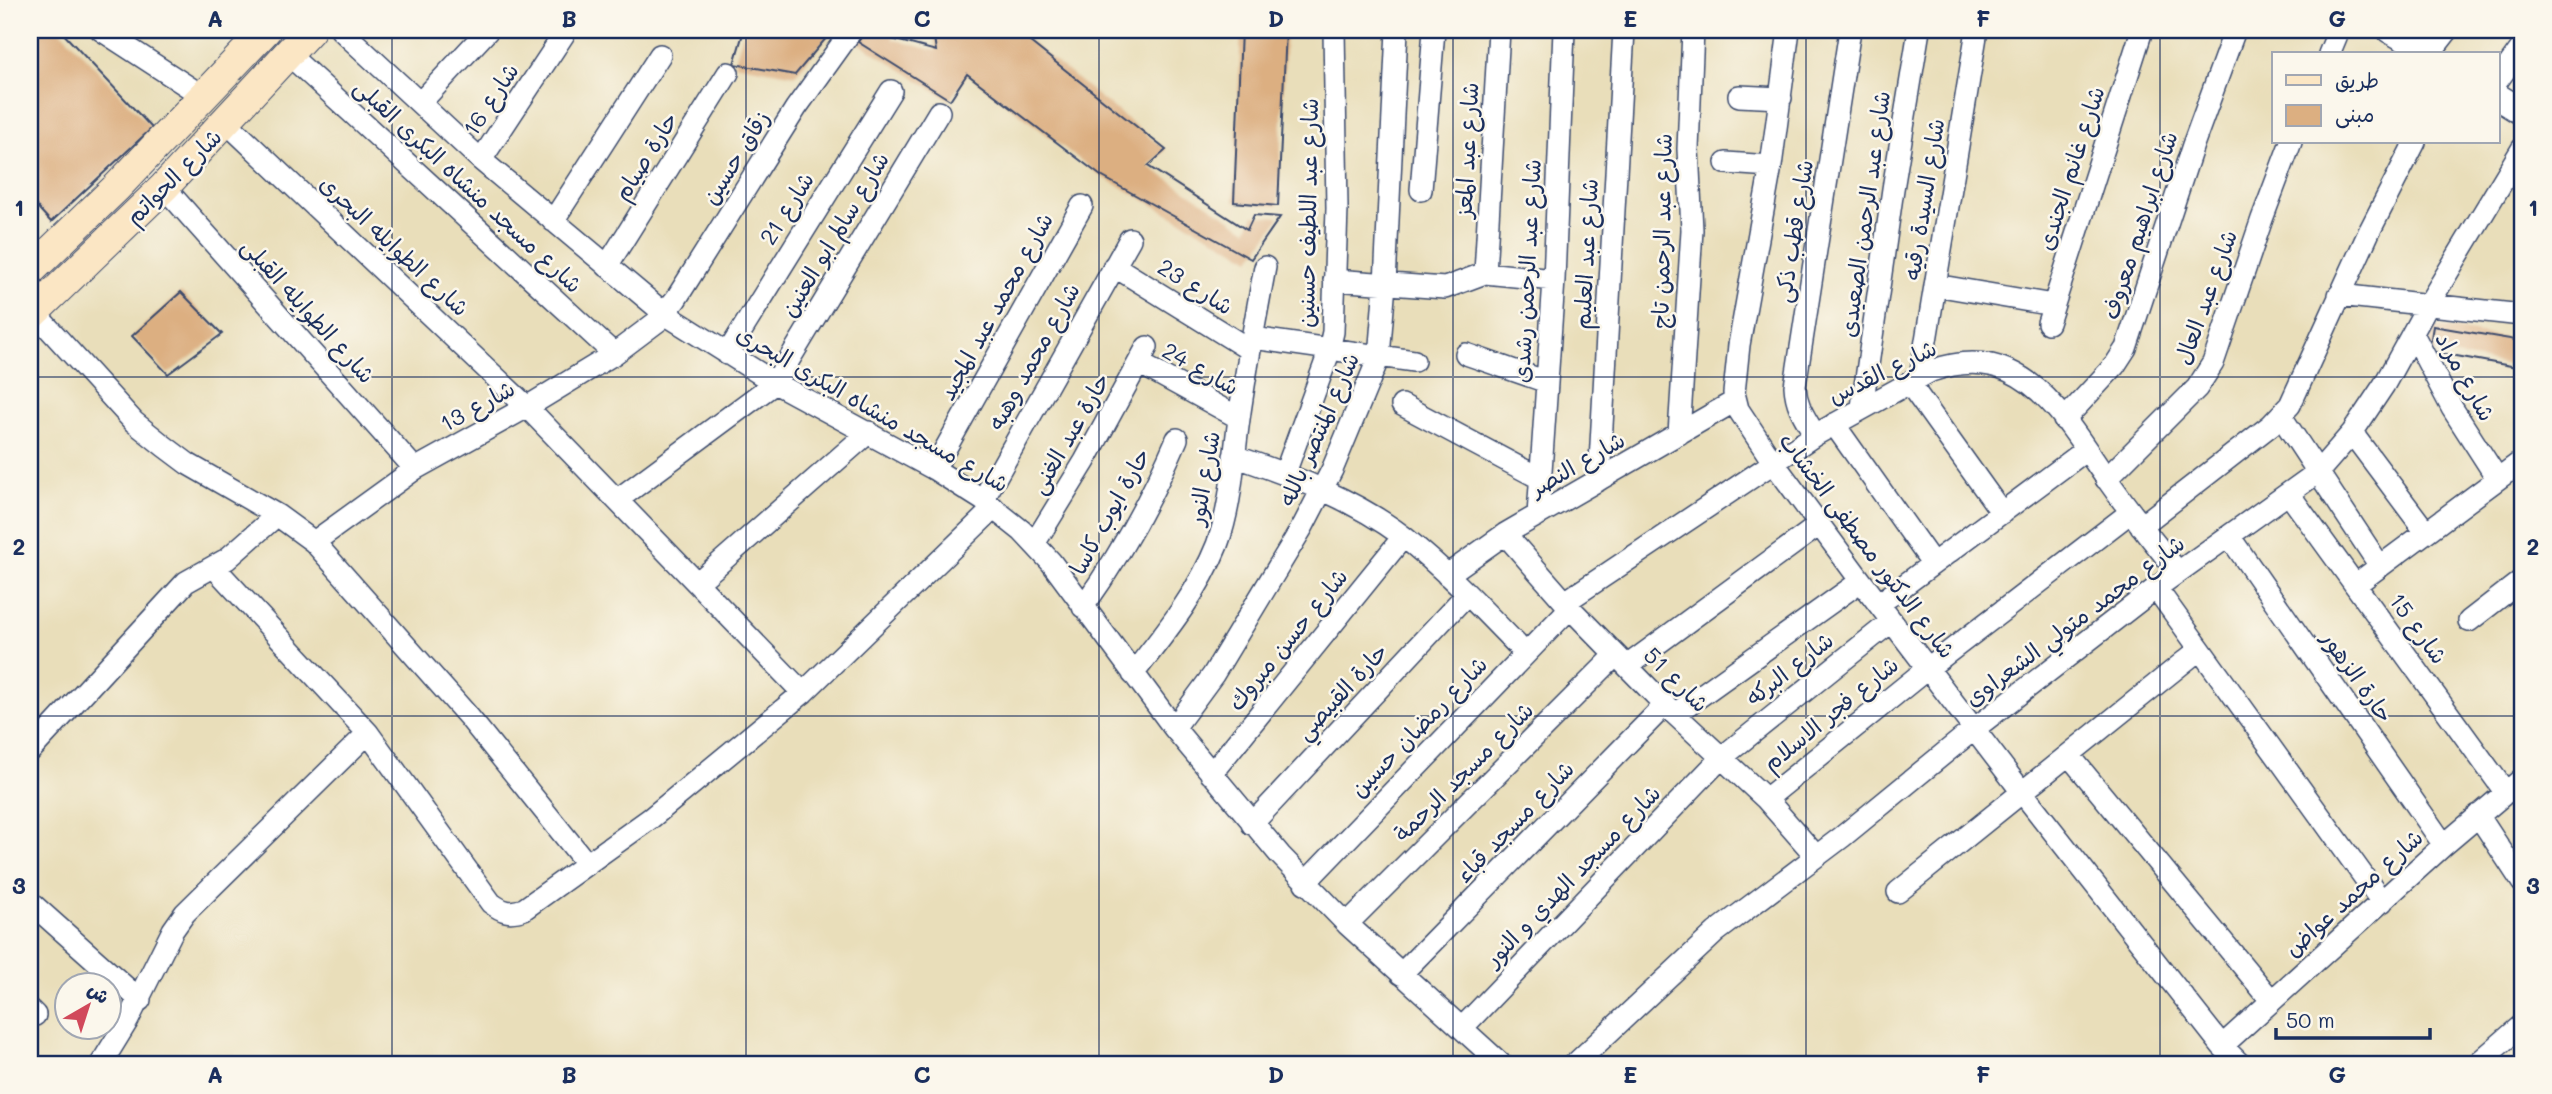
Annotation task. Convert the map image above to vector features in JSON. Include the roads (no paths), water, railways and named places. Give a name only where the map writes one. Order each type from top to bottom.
[{"type":"main road","name":"شارع الحواتم","points":[[30,271],[117,187],[266,30]]},
{"type":"main road","name":"شارع الحواتم","points":[[32,314],[164,187],[310,30]]},
{"type":"main road","points":[[117,187],[140,210]]},
{"type":"street","points":[[101,30],[204,97]]},
{"type":"street","name":"شارع مسجد منشاه البكرى البحرى","points":[[341,30],[481,160],[665,314],[775,383],[934,469],[989,504],[1034,544],[1174,728],[1252,824],[1305,883],[1347,924],[1501,1064]]},
{"type":"street","points":[[420,103],[488,30]]},
{"type":"street","name":"زقاق حسين","points":[[665,314],[796,108],[852,30]]},
{"type":"street","name":"شارع عبد اللطيف حسنين","points":[[1285,473],[1333,332],[1337,208],[1334,30]]},
{"type":"street","name":"شارع المنتصر بالله","points":[[1174,728],[1213,675],[1303,526],[1323,489],[1379,356],[1397,30]]},
{"type":"street","points":[[1421,190],[1434,30]]},
{"type":"street","name":"شارع عبد المعز","points":[[1485,273],[1499,30]]},
{"type":"street","name":"شارع عبد الرحمن رشدى","points":[[1538,516],[1554,280],[1564,30]]},
{"type":"street","name":"شارع عبد العليم","points":[[1599,480],[1624,30]]},
{"type":"street","name":"شارع عبد الرحمن تاج","points":[[1679,434],[1692,230],[1688,149],[1693,30]]},
{"type":"street","points":[[1735,401],[1745,307],[1771,166],[1788,30]]},
{"type":"street","name":"شارع قطب ذكى","points":[[1850,30],[1795,398],[1800,411],[1825,429],[1933,564]]},
{"type":"street","name":"شارع عبد الرحمن الصعيدى","points":[[1863,407],[1893,189],[1919,30]]},
{"type":"street","name":"شارع السيدة رقيه","points":[[1914,380],[1936,285],[1977,30]]},
{"type":"street","name":"شارع غانم الجندى","points":[[1936,285],[2051,314],[2142,30]]},
{"type":"street","name":"شارع ابراهيم معروف","points":[[2064,420],[2115,365],[2126,348],[2193,145],[2235,30]]},
{"type":"street","points":[[2330,52],[2339,30]]},
{"type":"street","points":[[2390,30],[2428,52]]},
{"type":"street","points":[[2432,52],[2446,30]]},
{"type":"street","name":"شارع 16","points":[[481,160],[566,31]]},
{"type":"street","points":[[2500,77],[2522,47]]},
{"type":"street","name":"شارع مسجد منشاه البكرى القبلى","points":[[288,54],[614,354]]},
{"type":"street","points":[[553,221],[660,55]]},
{"type":"street","name":"حارة صيام","points":[[607,266],[728,73]]},
{"type":"street","name":"شارع 21","points":[[727,354],[891,91]]},
{"type":"street","points":[[1739,96],[1781,98]]},
{"type":"street","points":[[2500,97],[2522,112]]},
{"type":"street","name":"شارع سالم ابو العنين","points":[[775,383],[939,112]]},
{"type":"street","name":"شارع الطوايله البحرى","points":[[226,122],[527,407],[803,693]]},
{"type":"street","name":"شارع عبد العال","points":[[2106,479],[2197,388],[2214,363],[2290,144]]},
{"type":"street","name":"شارع فجر الاسلام","points":[[1766,799],[1928,668],[2281,416],[2297,394],[2339,295],[2414,144]]},
{"type":"street","name":"شارع محمد متولي الشعراوى","points":[[1575,1064],[1716,932],[2156,588],[2318,471],[2352,433],[2522,149]]},
{"type":"street","points":[[1726,163],[1771,166]]},
{"type":"street","name":"شارع الطوايله القبلى","points":[[164,187],[415,469]]},
{"type":"street","name":"شارع محمد عبد المجيد","points":[[934,469],[1082,206]]},
{"type":"street","name":"شارع محمد وهبه","points":[[368,733],[491,903],[502,911],[513,913],[524,909],[651,818],[803,693],[989,504],[1130,239]]},
{"type":"street","name":"شارع 23","points":[[1114,266],[1251,344]]},
{"type":"street","name":"شارع النور","points":[[1133,674],[1178,616],[1216,547],[1227,517],[1239,418],[1265,267]]},
{"type":"street","points":[[1334,279],[1445,288],[1485,273],[1554,280]]},
{"type":"street","points":[[2339,295],[2522,315]]},
{"type":"street","points":[[32,314],[134,422],[188,464],[277,515],[314,542],[468,716],[587,864]]},
{"type":"street","name":"شارع 13","points":[[314,542],[415,469],[527,407],[614,354],[665,314]]},
{"type":"street","name":"شارع مراد","points":[[2413,334],[2452,408],[2497,478]]},
{"type":"street","points":[[1251,344],[1329,349],[1414,361]]},
{"type":"street","points":[[1466,354],[1547,382]]},
{"type":"street","name":"شارع 24","points":[[1143,355],[1239,418]]},
{"type":"street","name":"حارة عبد الغنى","points":[[1034,544],[1143,355]]},
{"type":"street","name":"شارع القدس","points":[[1568,605],[1773,462],[1825,429],[1914,380],[1948,365],[1968,362],[1989,364],[2026,380],[2064,420],[2178,572]]},
{"type":"street","points":[[1914,380],[2002,513]]},
{"type":"street","points":[[617,500],[775,383]]},
{"type":"street","name":"شارع النصر","points":[[1447,575],[1505,534],[1735,401]]},
{"type":"street","name":"شارع الدكتور مصطفى الخشاب","points":[[1735,401],[1741,417],[1885,613],[2022,792],[2239,1064]]},
{"type":"street","points":[[1402,405],[1541,479]]},
{"type":"street","points":[[2281,416],[2381,566]]},
{"type":"street","points":[[697,583],[869,432]]},
{"type":"street","points":[[2352,433],[2426,532]]},
{"type":"street","name":"حارة ايوب كاسا","points":[[1083,607],[1145,509],[1177,439]]},
{"type":"street","name":"شارع البركه","points":[[1721,758],[1885,613],[1933,564],[2086,450]]},
{"type":"street","points":[[1234,456],[1323,489],[1404,537],[1467,594],[1525,653]]},
{"type":"street","points":[[2355,585],[2522,461]]},
{"type":"street","name":"شارع 15","points":[[2289,494],[2355,585],[2514,786]]},
{"type":"street","points":[[30,751],[186,582],[227,559],[277,515]]},
{"type":"street","name":"شارع مسجد الرحمة","points":[[1347,924],[1622,661],[1819,525]]},
{"type":"street","name":"شارع 51","points":[[1505,534],[1622,661],[1670,710],[1766,799],[1816,856]]},
{"type":"street","name":"حارة الزهور","points":[[2229,536],[2444,845]]},
{"type":"street","name":"شارع حسن مبروك","points":[[1211,774],[1404,537]]},
{"type":"street","points":[[101,1064],[140,1000],[173,930],[185,913],[368,733],[214,567]]},
{"type":"street","points":[[2469,621],[2522,580]]},
{"type":"street","name":"شارع مسجد قباء","points":[[1401,974],[1670,710],[1861,581]]},
{"type":"street","points":[[2156,588],[2382,902]]},
{"type":"street","name":"حارة القبيصي","points":[[1252,824],[1467,594]]},
{"type":"street","name":"شارع رمضان حسين","points":[[1305,883],[1568,605]]},
{"type":"street","points":[[1898,892],[2200,649]]},
{"type":"street","points":[[2069,755],[2271,1000]]},
{"type":"street","name":"شارع مسجد الهدي و النور","points":[[1462,1028],[1721,758]]},
{"type":"street","name":"شارع محمد عواض","points":[[2222,1046],[2444,845],[2514,786]]},
{"type":"street","points":[[2478,816],[2522,882]]},
{"type":"street","points":[[30,902],[140,1000]]},
{"type":"street","points":[[2477,1064],[2522,1025]]}]
